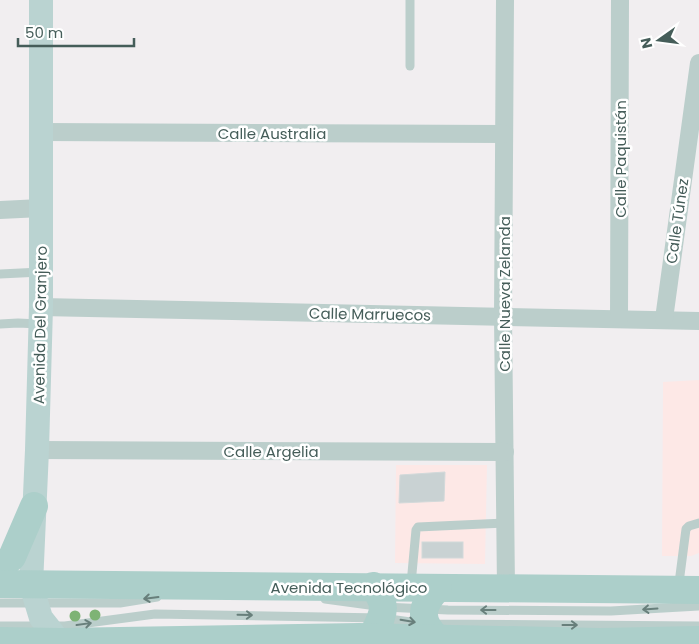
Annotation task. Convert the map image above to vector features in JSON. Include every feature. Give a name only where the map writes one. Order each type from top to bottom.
[{"type":"main road","name":"Avenida Del Granjero","points":[[41,0],[41,272],[34,506],[34,594],[41,618],[54,635]]},
{"type":"main road","points":[[0,568],[12,557],[34,506]]},
{"type":"main road","name":"Avenida Tecnológico","points":[[0,584],[34,594],[378,612],[427,609],[597,643],[699,640]]},
{"type":"main road","name":"Avenida Tecnológico","points":[[0,641],[54,635],[427,609],[506,588],[686,584]]},
{"type":"street","name":"Calle Nueva Zelanda","points":[[504,0],[503,316],[506,588]]},
{"type":"street","name":"Calle Paquistán","points":[[619,319],[620,0]]},
{"type":"street","name":"Calle Túnez","points":[[664,319],[699,63]]},
{"type":"street","name":"Calle Australia","points":[[41,132],[504,134]]},
{"type":"street","points":[[0,210],[41,208]]},
{"type":"street","name":"Calle Marruecos","points":[[40,316],[503,316],[699,321]]},
{"type":"street","name":"Calle Argelia","points":[[37,450],[505,452]]},
{"type":"lane","points":[[410,0],[410,66]]},
{"type":"lane","points":[[0,274],[41,272]]},
{"type":"lane","points":[[0,324],[18,323],[40,316]]},
{"type":"lane","points":[[427,609],[416,530],[418,526],[506,523]]},
{"type":"lane","points":[[686,584],[686,530],[689,526],[699,523]]},
{"type":"lane","points":[[0,604],[34,594],[120,603],[155,597],[165,598]]},
{"type":"lane","points":[[317,598],[378,612]]},
{"type":"lane","points":[[427,609],[611,611],[699,606]]},
{"type":"lane","points":[[427,609],[699,626]]},
{"type":"lane","points":[[0,626],[54,635]]},
{"type":"shaded area","points":[[699,380],[699,553],[691,556],[662,556],[663,382]]},
{"type":"shaded area","points":[[396,465],[487,465],[485,564],[395,563]]},
{"type":"building","points":[[445,472],[444,501],[399,503],[400,475]]},
{"type":"building","points":[[422,542],[463,542],[463,558],[422,558]]}]
